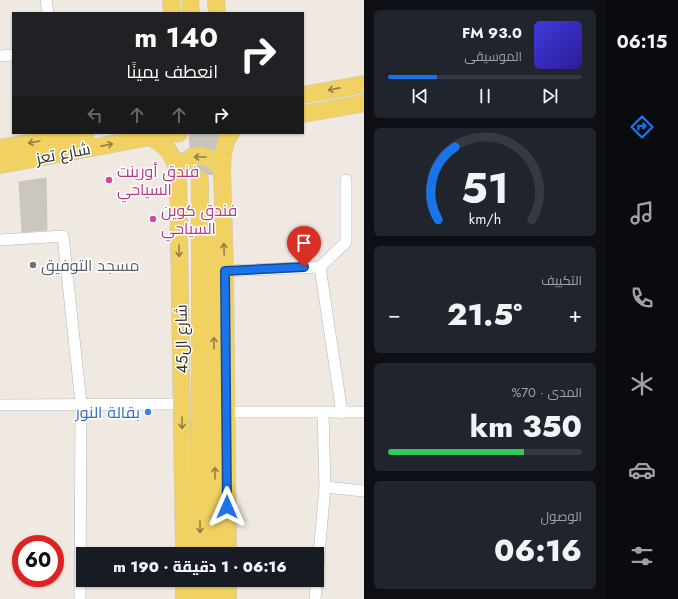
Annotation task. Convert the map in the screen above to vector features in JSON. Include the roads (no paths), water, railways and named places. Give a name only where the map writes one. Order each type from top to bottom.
[{"type":"main road","points":[[172,0],[172,12]]},
{"type":"main road","points":[[190,0],[191,12]]},
{"type":"main road","points":[[204,0],[205,12]]},
{"type":"main road","points":[[216,0],[216,12]]},
{"type":"main road","points":[[304,95],[364,84]]},
{"type":"main road","points":[[304,114],[364,103]]},
{"type":"main road","name":"شارع تعز","points":[[0,148],[80,134]]},
{"type":"main road","name":"شارع تعز","points":[[0,165],[172,134]]},
{"type":"main road","name":"شارع ال45","points":[[200,547],[211,176],[230,134]]},
{"type":"main road","name":"شارع ال45","points":[[150,137],[165,145],[173,157],[178,170],[184,547]]},
{"type":"main road","points":[[178,170],[183,162],[190,157],[200,155],[209,157],[216,162],[211,176]]},
{"type":"main road","name":"شارع ال45","points":[[211,176],[225,271],[228,547]]},
{"type":"main road","name":"شارع ال45","points":[[211,176],[215,547]]},
{"type":"main road","points":[[184,587],[184,599]]},
{"type":"main road","points":[[200,587],[200,599]]},
{"type":"main road","points":[[216,587],[216,599]]},
{"type":"main road","points":[[228,587],[228,599]]},
{"type":"street","points":[[46,0],[48,12]]},
{"type":"street","points":[[0,56],[12,54]]},
{"type":"street","points":[[225,271],[320,266],[346,242],[346,180]]},
{"type":"street","points":[[0,240],[63,236],[81,404],[80,599]]},
{"type":"street","points":[[320,266],[342,412]]},
{"type":"street","points":[[0,405],[182,404]]},
{"type":"street","points":[[227,412],[364,412]]},
{"type":"street","points":[[316,599],[325,487],[323,412]]},
{"type":"street","points":[[325,487],[364,491]]},
{"type":"tunnel","points":[[197,134],[200,180]]},
{"type":"tunnel","points":[[210,134],[212,178]]},
{"type":"place","name":"فندق أورينت السياحي","points":[[109,180]]},
{"type":"place","name":"فندق كوين السياحي","points":[[153,219]]},
{"type":"place","name":"مسجد التوفيق","points":[[33,265]]},
{"type":"place","name":"بقالة النور","points":[[148,412]]}]
